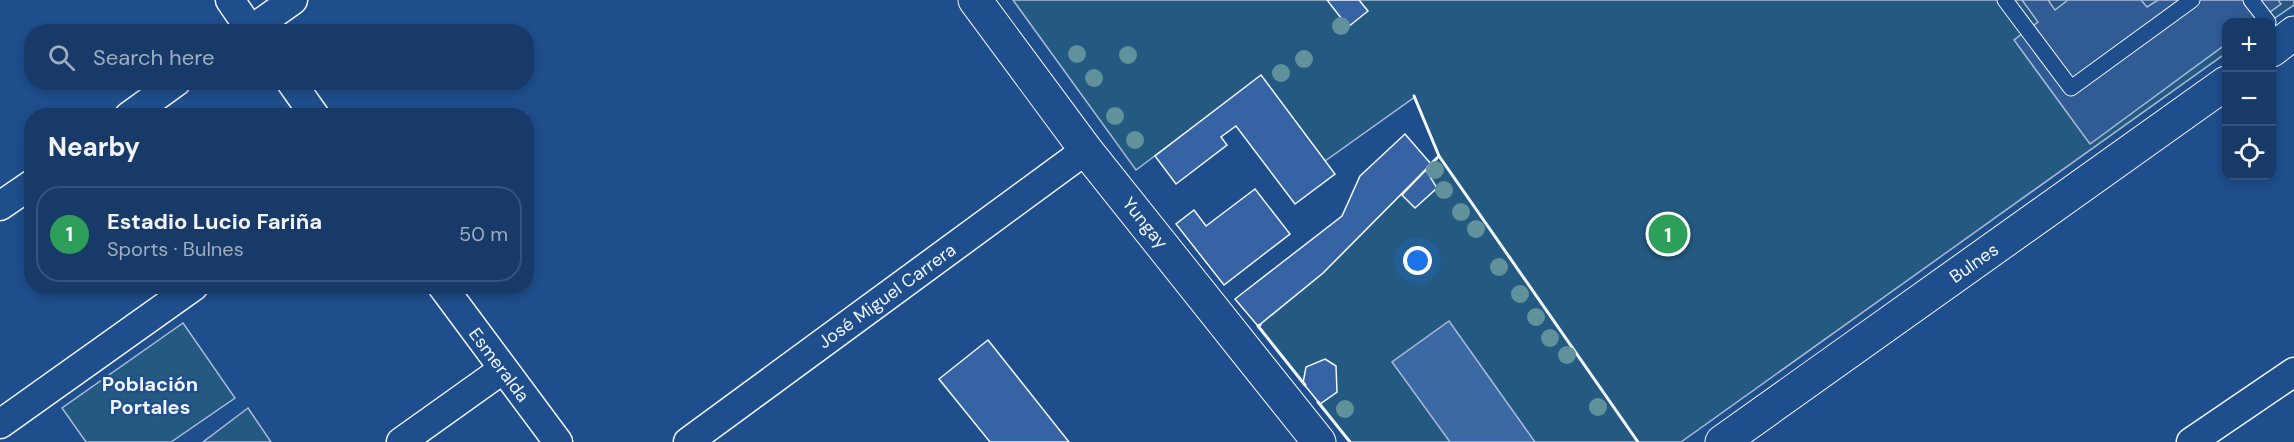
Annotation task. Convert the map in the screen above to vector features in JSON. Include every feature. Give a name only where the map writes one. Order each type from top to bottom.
[{"type":"street","points":[[230,0],[246,24]]},
{"type":"street","points":[[260,24],[293,0]]},
{"type":"street","name":"Yungay","points":[[975,0],[1086,150],[1319,442]]},
{"type":"street","name":"Bulnes","points":[[1722,442],[2222,86]]},
{"type":"street","points":[[140,108],[165,90]]},
{"type":"street","points":[[297,90],[309,108]]},
{"type":"street","name":"José Miguel Carrera","points":[[687,442],[1086,150]]},
{"type":"street","points":[[0,206],[24,189]]},
{"type":"street","points":[[0,424],[183,294]]},
{"type":"street","name":"Esmeralda","points":[[448,294],[502,370],[558,442]]},
{"type":"street","points":[[401,442],[502,370]]},
{"type":"street","points":[[2191,442],[2294,372]]},
{"type":"lane","points":[[2005,0],[2071,88],[2192,0]]},
{"type":"lane","points":[[2251,0],[2277,35]]},
{"type":"shaded area","points":[[1013,0],[2294,0],[2294,5],[2275,18],[2222,18],[2222,56],[1681,442],[1350,442],[1258,326],[1323,273],[1439,156],[1415,97],[1325,161],[1261,76],[1136,170]]},
{"type":"shaded area","points":[[2022,0],[2048,0],[2055,10],[2068,0],[2141,0],[2147,7],[2158,0],[2278,0],[2281,4],[2262,18],[2222,18],[2222,47],[2090,144],[2014,40],[2038,22]]},
{"type":"shaded area","points":[[1449,321],[1535,442],[1450,442],[1392,362]]},
{"type":"shaded area","points":[[183,323],[235,398],[171,442],[86,442],[62,408]]},
{"type":"shaded area","points":[[248,408],[271,442],[203,442]]},
{"type":"building","points":[[1327,0],[1359,0],[1368,11],[1348,27]]},
{"type":"building","points":[[1261,75],[1335,174],[1295,204],[1236,126],[1221,137],[1227,145],[1176,184],[1155,156]]},
{"type":"building","points":[[1405,134],[1431,164],[1323,273],[1258,326],[1235,299],[1342,216],[1360,176]]},
{"type":"building","points":[[1426,170],[1437,188],[1415,208],[1402,195]]},
{"type":"building","points":[[1255,189],[1290,234],[1224,285],[1176,224],[1194,210],[1206,226]]},
{"type":"building","points":[[988,340],[1069,442],[990,442],[939,379]]},
{"type":"building","points":[[1325,359],[1336,366],[1337,392],[1320,404],[1303,383],[1306,367]]},
{"type":"wall","points":[[1414,96],[1439,156]]},
{"type":"wall","points":[[1428,167],[1439,156],[1638,442]]},
{"type":"wall","points":[[1260,325],[1258,326],[1305,385]]},
{"type":"wall","points":[[1318,402],[1350,442]]},
{"type":"place","name":"Estadio Lucio Fariña","points":[[1668,234]]},
{"type":"district","name":"Población Portales","points":[[150,396]]}]
